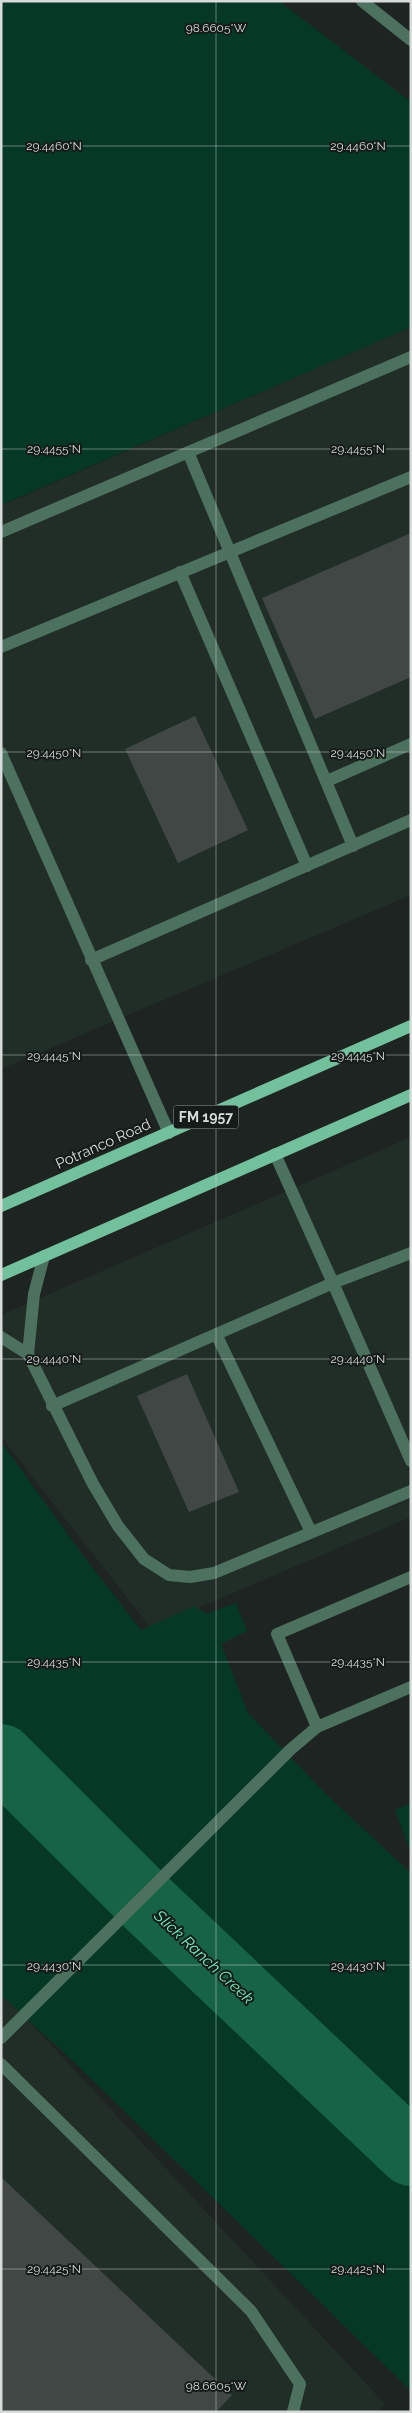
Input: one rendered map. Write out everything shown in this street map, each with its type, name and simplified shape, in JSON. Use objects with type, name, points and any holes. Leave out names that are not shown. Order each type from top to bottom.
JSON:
[{"type":"main road","name":"Potranco Road","points":[[1,1206],[411,1026]]},
{"type":"main road","points":[[1,1275],[411,1095]]},
{"type":"street","points":[[362,1],[411,40]]},
{"type":"street","points":[[1,532],[411,357]]},
{"type":"street","points":[[188,452],[353,846]]},
{"type":"street","points":[[1,647],[411,477]]},
{"type":"street","points":[[180,572],[307,866]]},
{"type":"street","points":[[327,781],[411,744]]},
{"type":"street","points":[[1,753],[169,1133]]},
{"type":"street","points":[[91,960],[411,820]]},
{"type":"street","points":[[275,1154],[411,1461]]},
{"type":"street","points":[[52,1406],[333,1284],[411,1253]]},
{"type":"street","points":[[44,1256],[34,1294],[28,1354],[52,1406],[93,1484],[118,1526],[144,1560],[168,1575],[190,1577],[214,1573],[411,1491]]},
{"type":"street","points":[[216,1334],[311,1532]]},
{"type":"street","points":[[1,1337],[28,1354]]},
{"type":"street","points":[[317,1728],[277,1634],[411,1577]]},
{"type":"street","points":[[1,2038],[26,2016],[290,1750],[317,1728],[411,1687]]},
{"type":"street","points":[[1,2064],[251,2311],[300,2384],[293,2412]]},
{"type":"shaded area","points":[[411,327],[411,895],[1,1069],[1,506]]},
{"type":"shaded area","points":[[411,1137],[411,1517],[151,1628],[1,1437],[1,1315]]},
{"type":"shaded area","points":[[1,1991],[385,2404],[377,2412],[1,2412]]},
{"type":"green space","points":[[1,1],[279,1],[411,102],[411,327],[1,505]]},
{"type":"green space","points":[[1,1442],[85,1558],[141,1630],[195,1606],[206,1614],[236,1603],[247,1631],[221,1644],[248,1713],[328,1796],[411,1873],[411,2391],[76,2064],[1,1995]]},
{"type":"green space","points":[[411,1803],[411,1853],[395,1810]]},
{"type":"building","points":[[411,533],[411,677],[315,719],[262,598]]},
{"type":"building","points":[[195,716],[248,830],[178,863],[125,749]]},
{"type":"building","points":[[187,1374],[239,1492],[189,1512],[137,1396]]},
{"type":"building","points":[[1,2177],[232,2395],[216,2412],[1,2412]]},
{"type":"waterway","name":"Slick Ranch Creek","points":[[1,1757],[147,1903],[411,2153]]}]
